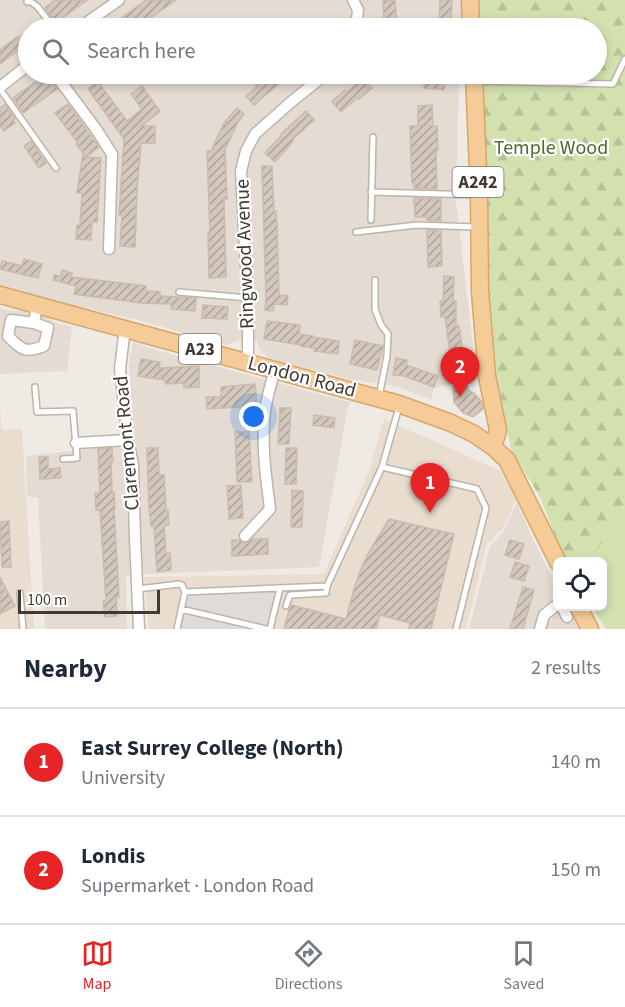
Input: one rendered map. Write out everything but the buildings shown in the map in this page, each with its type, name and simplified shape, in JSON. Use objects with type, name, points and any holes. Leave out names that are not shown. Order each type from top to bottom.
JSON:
[{"type":"main road","points":[[470,0],[471,18]]},
{"type":"main road","name":"A242","points":[[474,84],[480,291],[487,376],[498,430],[493,447]]},
{"type":"main road","name":"London Road","points":[[0,295],[399,404],[474,434],[493,447]]},
{"type":"main road","name":"A23","points":[[493,447],[507,460],[556,557]]},
{"type":"main road","points":[[570,611],[590,629]]},
{"type":"street","points":[[93,18],[118,0]]},
{"type":"street","points":[[353,0],[358,10],[357,18]]},
{"type":"street","points":[[0,88],[18,73]]},
{"type":"street","points":[[62,84],[112,154],[109,249]]},
{"type":"street","name":"Ringwood Avenue","points":[[248,362],[248,298],[241,171],[246,151],[255,134],[314,84]]},
{"type":"street","points":[[34,323],[37,305]]},
{"type":"street","name":"Claremont Road","points":[[125,328],[120,369],[133,465],[139,629]]},
{"type":"street","points":[[245,536],[270,509],[263,436],[265,410],[275,370]]},
{"type":"street","points":[[76,443],[128,440]]},
{"type":"street","points":[[540,629],[544,615],[553,603]]},
{"type":"lane","points":[[27,2],[35,4],[46,18]]},
{"type":"lane","points":[[607,84],[613,84],[625,59]]},
{"type":"lane","points":[[0,88],[56,168]]},
{"type":"lane","points":[[371,220],[373,137]]},
{"type":"lane","points":[[371,192],[479,195]]},
{"type":"lane","points":[[356,232],[417,225],[479,227]]},
{"type":"lane","points":[[375,280],[375,309],[381,325],[388,334],[387,356],[378,399]]},
{"type":"lane","points":[[179,292],[248,298]]},
{"type":"lane","points":[[35,387],[37,412],[73,411],[77,458],[63,459]]},
{"type":"lane","points":[[286,606],[290,595],[326,593],[327,586],[382,467],[399,404]]},
{"type":"lane","points":[[382,467],[477,489],[482,498],[486,508],[456,629]]},
{"type":"lane","points":[[137,589],[182,585],[185,592],[177,629]]},
{"type":"lane","points":[[185,592],[327,586]]},
{"type":"lane","points":[[181,609],[268,629],[280,588]]},
{"type":"lane","points":[[20,593],[23,629]]},
{"type":"shaded area","points":[[0,0],[463,0],[462,18],[18,18],[18,84],[459,84],[456,201],[477,379],[434,388],[431,400],[397,386],[352,380],[270,359],[261,352],[257,342],[240,339],[227,345],[138,320],[0,287]]},
{"type":"shaded area","points":[[0,308],[11,311],[34,311],[56,323],[72,327],[67,371],[0,374]]},
{"type":"shaded area","points":[[133,342],[349,402],[319,567],[126,575],[127,629],[45,629],[38,498],[27,496],[26,456],[134,444],[129,365]]},
{"type":"shaded area","points":[[0,411],[2,430],[22,429],[34,629],[0,629]]},
{"type":"shaded area","points":[[384,419],[501,471],[516,499],[504,528],[490,542],[487,542],[466,629],[149,629],[144,577],[324,574],[370,469]]},
{"type":"shaded area","points":[[517,502],[553,580],[553,611],[569,611],[579,629],[469,629],[490,546],[504,531]]},
{"type":"shaded area","points":[[278,589],[268,629],[179,629],[186,593]]},
{"type":"green space","name":"Temple Wood","points":[[470,0],[625,0],[625,506],[595,554],[588,557],[564,557],[539,495],[511,450],[480,291],[474,84],[607,84],[607,18],[471,18]]},
{"type":"green space","points":[[625,506],[625,629],[606,629],[595,611],[607,611],[607,557],[589,557],[595,554]]},
{"type":"place","name":"Londis","points":[[460,397]]},
{"type":"place","name":"East Surrey College (North)","points":[[430,513]]}]
